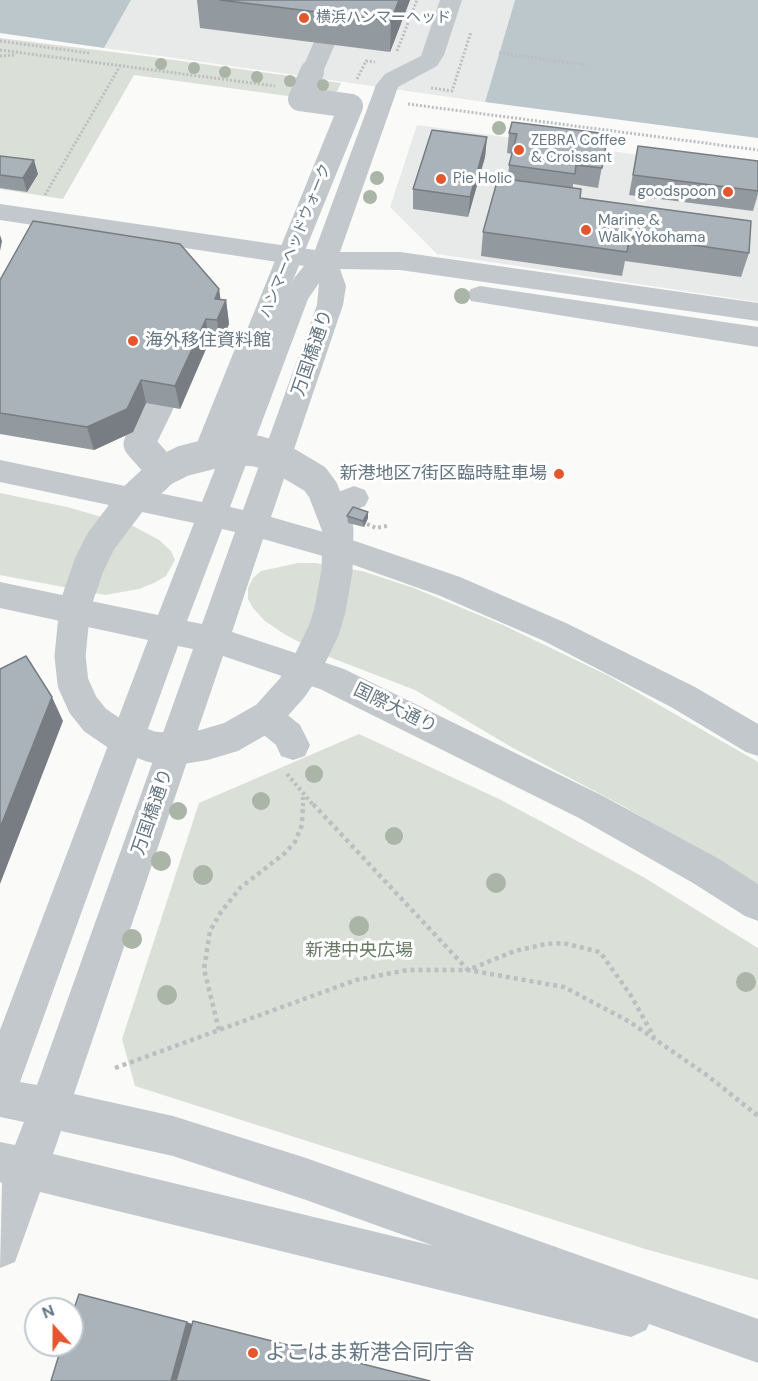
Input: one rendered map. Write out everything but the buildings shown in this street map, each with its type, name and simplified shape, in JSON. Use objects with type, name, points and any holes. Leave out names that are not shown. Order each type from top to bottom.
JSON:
[{"type":"street","points":[[324,260],[387,85],[393,79],[429,61],[451,0]]},
{"type":"street","name":"ハンマーヘッドウォーク","points":[[210,452],[351,106],[300,99],[324,44]]},
{"type":"street","points":[[0,212],[324,260],[400,261],[758,312]]},
{"type":"street","points":[[324,260],[390,282],[758,337]]},
{"type":"street","name":"万国橋通り","points":[[0,1082],[168,630],[295,299],[304,283],[324,260],[333,286],[330,305],[49,1108],[14,1166],[0,1246]]},
{"type":"street","points":[[158,405],[139,444],[163,471]]},
{"type":"street","points":[[230,449],[256,451],[278,457],[315,480],[353,514],[338,529],[337,571],[324,630],[305,669],[292,688],[266,717],[231,737],[204,745],[179,748],[152,747],[114,733],[95,720],[83,705],[60,689],[70,656],[75,606],[89,565],[101,541],[132,500],[163,471],[210,452],[230,449]]},
{"type":"street","points":[[0,471],[253,524],[355,553],[449,586],[555,632],[683,697],[758,741]]},
{"type":"street","name":"国際大通り","points":[[0,595],[213,640],[262,654],[332,680],[465,743],[591,807],[706,871],[758,904]]},
{"type":"street","points":[[266,717],[288,735],[287,755]]},
{"type":"street","points":[[0,1097],[173,1136],[306,1179],[758,1341]]},
{"type":"street","points":[[14,1166],[758,1346]]},
{"type":"path","points":[[396,54],[417,0]]},
{"type":"path","points":[[0,41],[89,53]]},
{"type":"path","points":[[499,53],[587,65]]},
{"type":"path","points":[[0,56],[22,54]]},
{"type":"path","points":[[354,87],[366,62],[383,63]]},
{"type":"path","points":[[43,198],[120,66]]},
{"type":"path","points":[[287,755],[303,794],[468,970]]},
{"type":"path","points":[[219,1030],[204,969],[210,931],[221,912],[240,888],[285,853],[295,842],[302,825],[303,794]]},
{"type":"path","points":[[468,970],[515,951],[546,944],[563,943],[600,952],[630,994],[656,1040]]},
{"type":"path","points":[[115,1068],[356,980],[408,970],[468,970],[564,987],[630,1022],[708,1076],[758,1116]]},
{"type":"shaded area","points":[[0,0],[131,0],[104,48],[0,33]]},
{"type":"shaded area","name":"横浜ハンマーヘッド","points":[[131,0],[515,0],[485,102],[104,48]]},
{"type":"shaded area","points":[[515,0],[758,0],[758,138],[485,102]]},
{"type":"shaded area","name":"Marine & Walk Yokohama","points":[[417,125],[758,171],[758,302],[437,254],[390,207]]},
{"type":"green space","points":[[0,38],[341,83],[332,102],[134,75],[63,199],[0,189]]},
{"type":"green space","points":[[0,493],[67,507],[133,526],[159,540],[171,551],[175,560],[166,576],[154,583],[139,589],[105,595],[0,575]]},
{"type":"green space","points":[[298,563],[315,563],[362,571],[414,588],[503,625],[609,676],[758,762],[758,884],[623,806],[513,748],[415,690],[324,655],[265,621],[248,599],[248,588],[253,578],[261,571]]},
{"type":"green space","name":"新港中央広場","points":[[359,734],[499,799],[546,824],[645,878],[758,948],[758,1280],[645,1249],[135,1086],[122,1039],[199,803]]},
{"type":"place","name":"横浜ハンマーヘッド","points":[[304,18]]},
{"type":"place","name":"ZEBRA Coffee & Croissant","points":[[519,150]]},
{"type":"place","name":"Pie Holic","points":[[441,179]]},
{"type":"place","name":"goodspoon","points":[[728,192]]},
{"type":"place","name":"Marine & Walk Yokohama","points":[[586,230]]},
{"type":"place","name":"海外移住資料館","points":[[133,341]]},
{"type":"place","name":"新港地区7街区臨時駐車場","points":[[559,474]]},
{"type":"place","name":"よこはま新港合同庁舎","points":[[253,1353]]}]
